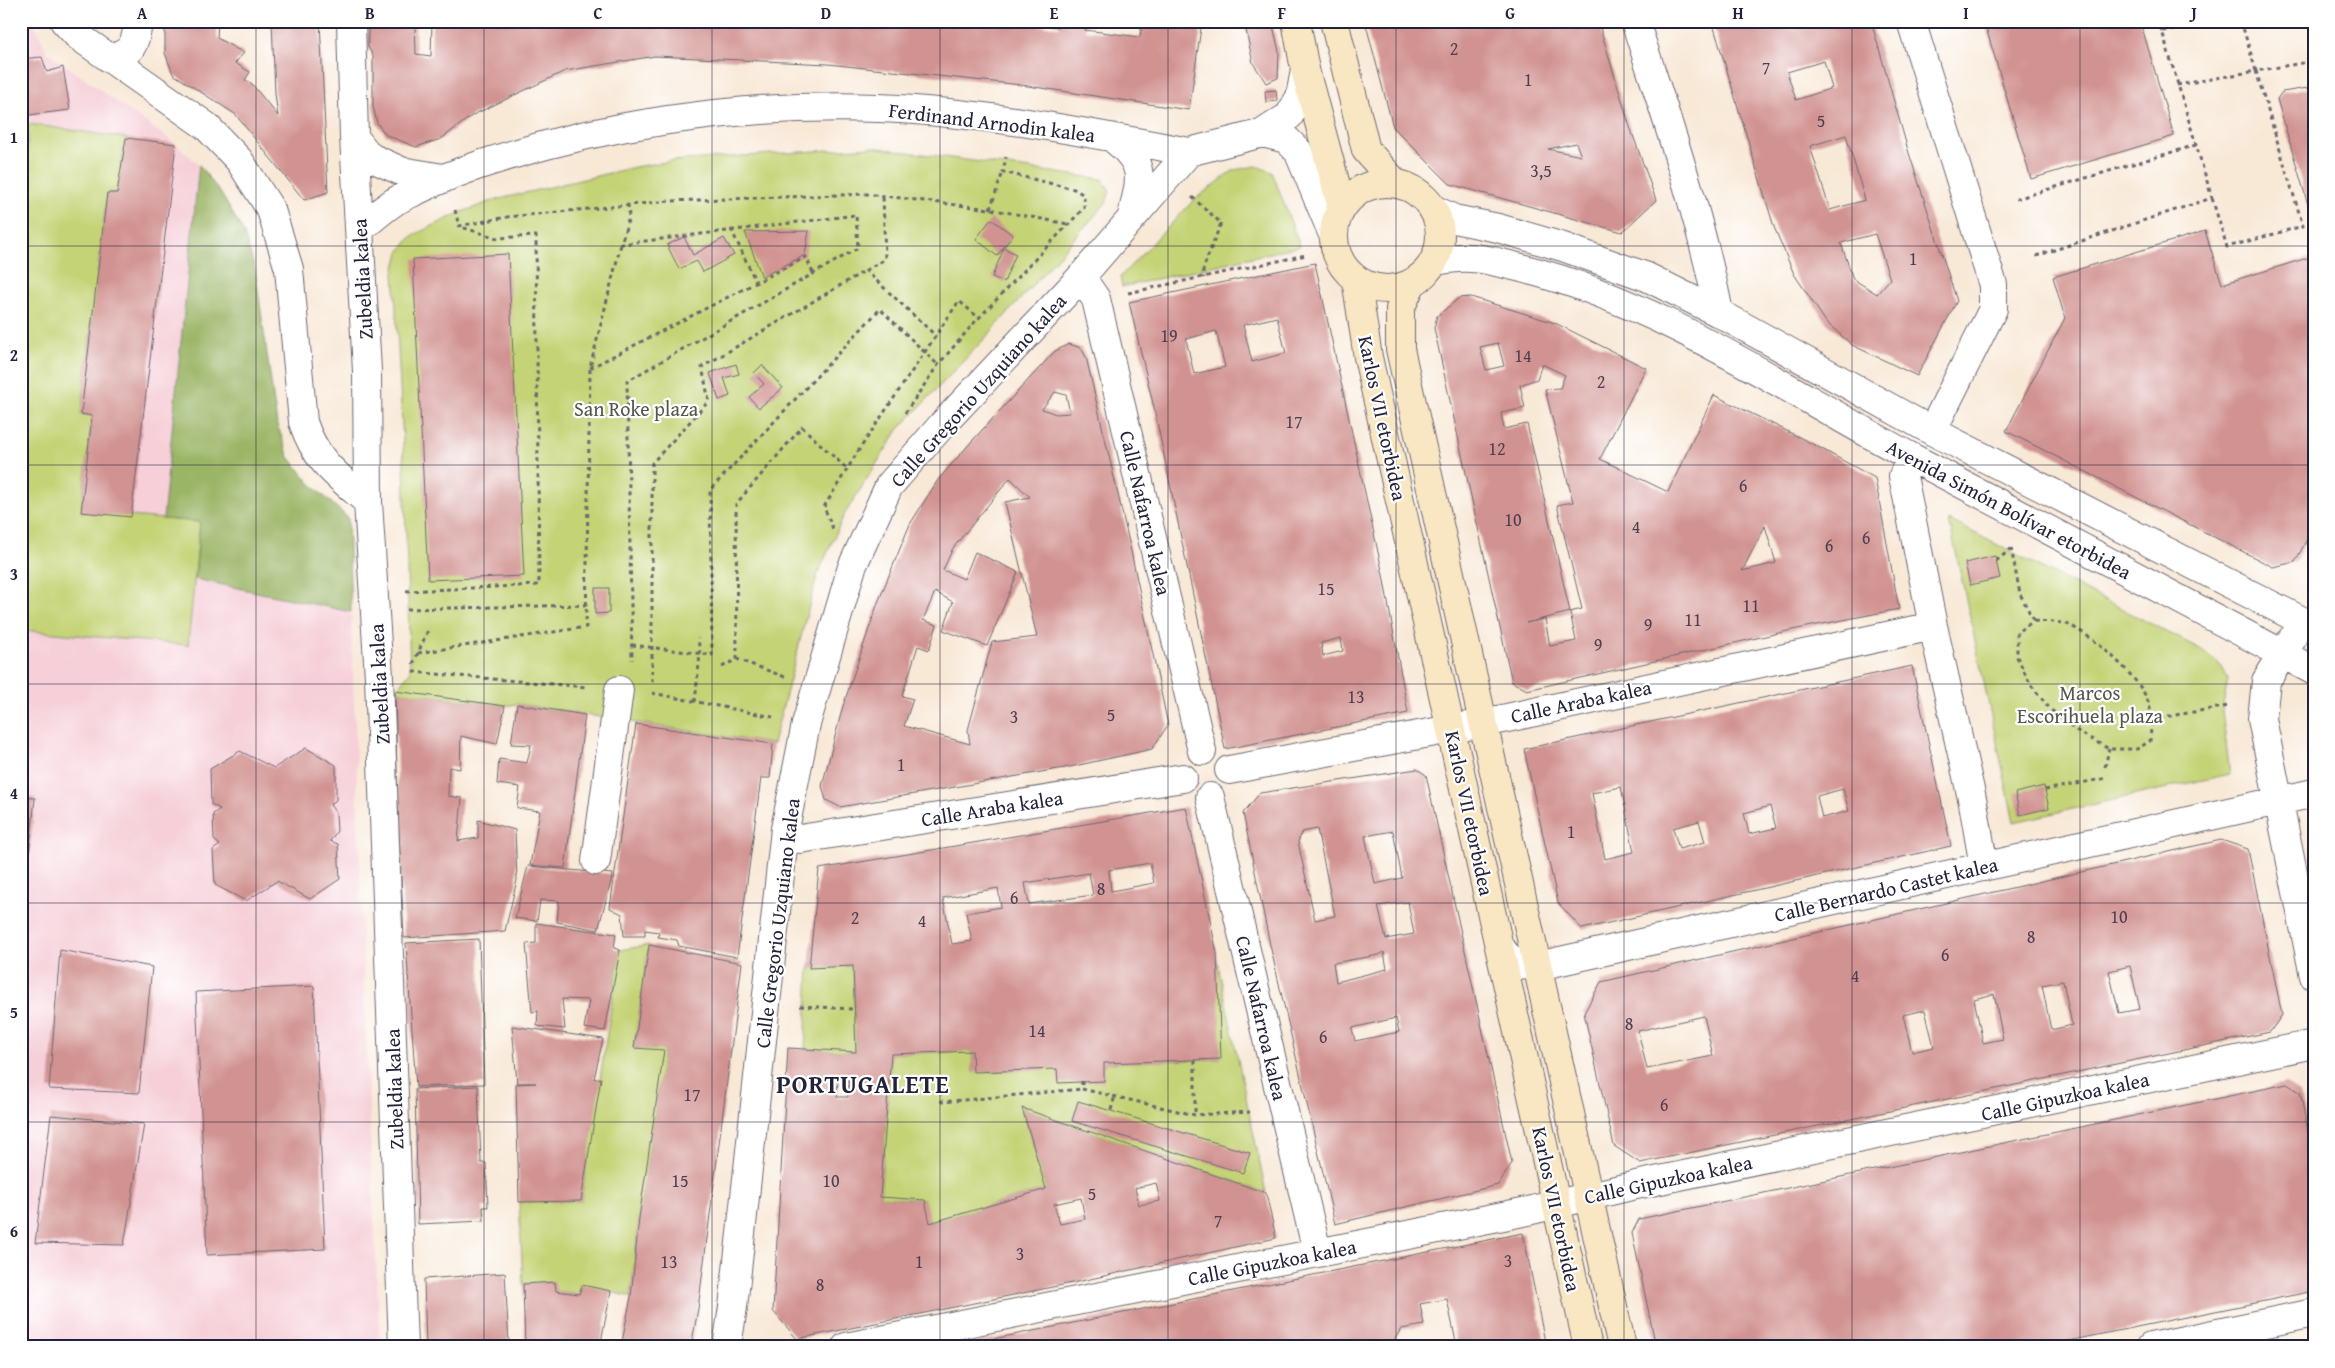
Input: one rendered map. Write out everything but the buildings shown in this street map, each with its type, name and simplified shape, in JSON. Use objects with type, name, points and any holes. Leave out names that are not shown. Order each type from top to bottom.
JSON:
[{"type":"street","points":[[64,21],[78,36],[206,126],[239,160],[271,210],[289,269],[303,422],[310,442],[326,466],[368,502]]},
{"type":"street","points":[[109,58],[122,56],[130,48],[136,38],[138,21]]},
{"type":"street","name":"Zubeldia kalea","points":[[351,21],[354,137],[367,371],[368,502],[379,678],[403,1347]]},
{"type":"street","points":[[1296,21],[1305,70],[1342,208]]},
{"type":"street","points":[[1334,21],[1366,150],[1396,184]]},
{"type":"street","points":[[1635,21],[1706,249],[1719,313],[1706,342]]},
{"type":"street","points":[[1911,21],[1994,285],[1993,309],[1932,431]]},
{"type":"street","points":[[1189,152],[1263,133],[1289,116],[1300,97],[1305,70]]},
{"type":"street","name":"Ferdinand Arnodin kalea","points":[[360,229],[395,201],[443,178],[490,160],[572,138],[656,122],[765,110],[878,108],[970,116],[1111,137],[1189,152]]},
{"type":"street","points":[[1263,133],[1286,139],[1298,151],[1334,237],[1340,260],[1356,279],[1369,286],[1383,289],[1398,288],[1412,283],[1424,274],[1433,262],[1439,245],[1439,226],[1433,209],[1423,197],[1411,189],[1396,184],[1380,183],[1365,188],[1352,196],[1342,208],[1336,222],[1334,237]]},
{"type":"street","points":[[354,137],[370,157],[401,171],[443,178]]},
{"type":"street","name":"Calle Gregorio Uzquiano kalea","points":[[1111,137],[1126,148],[1139,166],[1140,182],[1132,218]]},
{"type":"street","name":"Calle Gregorio Uzquiano kalea","points":[[727,1347],[734,1307],[782,842],[806,724],[852,567],[889,486],[942,425],[1081,277],[1189,152]]},
{"type":"street","name":"Avenida Simón Bolívar etorbidea","points":[[1433,209],[1454,219],[1498,228],[1563,247],[1646,277],[1719,313],[1932,431],[2310,619]]},
{"type":"street","name":"Avenida Simón Bolívar etorbidea","points":[[1433,262],[1456,256],[1482,259],[1555,277],[1612,297],[1706,342],[1911,457],[2314,671]]},
{"type":"street","name":"Calle Nafarroa kalea","points":[[1081,277],[1096,299],[1202,751]]},
{"type":"street","name":"Karlos VII etorbidea","points":[[1356,279],[1368,356],[1588,1347]]},
{"type":"street","name":"Karlos VII etorbidea","points":[[1412,283],[1400,309],[1400,349],[1622,1347]]},
{"type":"street","points":[[1911,457],[1903,476],[1932,626],[1973,803],[1984,867]]},
{"type":"street","points":[[2310,619],[2282,654],[2266,681],[2262,718],[2314,976]]},
{"type":"street","name":"Calle Araba kalea","points":[[1229,770],[1484,723],[1932,626]]},
{"type":"street","points":[[596,862],[619,690]]},
{"type":"street","points":[[1202,751],[1214,752],[1221,756],[1229,770],[1228,784],[1224,790],[1210,797],[1195,795],[1184,778],[1186,762],[1192,756],[1202,751]]},
{"type":"street","name":"Calle Araba kalea","points":[[800,839],[1184,778]]},
{"type":"street","name":"Calle Bernardo Castet kalea","points":[[1500,948],[1516,965],[1538,966],[2314,793]]},
{"type":"street","name":"Calle Nafarroa kalea","points":[[1210,797],[1314,1239]]},
{"type":"street","name":"Calle Gipuzkoa kalea","points":[[846,1347],[1556,1203],[2314,1044]]},
{"type":"street","points":[[2151,1347],[2314,1313]]},
{"type":"path","points":[[2158,21],[2226,247],[2303,226],[2241,21]]},
{"type":"path","points":[[2162,31],[2214,21]]},
{"type":"path","points":[[2177,85],[2314,61]]},
{"type":"path","points":[[2016,199],[2196,145]]},
{"type":"path","points":[[990,209],[1003,172],[1006,157]]},
{"type":"path","points":[[974,323],[1084,208],[1084,196],[1074,189],[1003,172]]},
{"type":"path","points":[[459,226],[507,217],[670,200],[882,195],[990,209],[1068,224]]},
{"type":"path","points":[[652,693],[652,463],[709,401],[702,366],[885,259],[882,195]]},
{"type":"path","points":[[2036,256],[2212,198]]},
{"type":"path","points":[[1195,200],[1220,223],[1202,269],[1204,278]]},
{"type":"path","points":[[418,653],[586,626],[590,368],[629,216],[628,204]]},
{"type":"path","points":[[454,209],[459,226]]},
{"type":"path","points":[[621,244],[856,215],[858,248],[627,381],[633,633]]},
{"type":"path","points":[[398,591],[539,585],[536,236],[496,238],[459,226]]},
{"type":"path","points":[[732,229],[756,282]]},
{"type":"path","points":[[1134,292],[1309,254]]},
{"type":"path","points":[[590,368],[806,257],[813,273]]},
{"type":"path","points":[[865,270],[936,336]]},
{"type":"path","points":[[832,528],[824,507],[847,469],[959,301],[979,318]]},
{"type":"path","points":[[632,645],[712,655],[710,490],[880,309],[938,365]]},
{"type":"path","points":[[737,659],[736,504],[802,427],[847,469]]},
{"type":"path","points":[[1996,561],[2011,549],[2020,594],[2034,621]]},
{"type":"path","points":[[399,609],[586,605]]},
{"type":"path","points":[[2034,621],[2068,624],[2102,647],[2129,672],[2147,698],[2152,719],[2150,741],[2137,749],[2109,749],[2077,731],[2050,709],[2031,684],[2017,657],[2017,632],[2034,621]]},
{"type":"path","points":[[429,628],[410,672],[590,687]]},
{"type":"path","points":[[698,638],[700,654],[695,702],[778,718]]},
{"type":"path","points":[[722,667],[737,659],[780,676]]},
{"type":"path","points":[[2152,719],[2229,706]]},
{"type":"path","points":[[2104,767],[2109,749]]},
{"type":"path","points":[[2045,790],[2107,778]]},
{"type":"path","points":[[799,1006],[854,1009]]},
{"type":"path","points":[[1195,1060],[1195,1115]]},
{"type":"path","points":[[1082,1081],[1082,1089]]},
{"type":"path","points":[[939,1084],[942,1102],[1082,1089],[1195,1115],[1249,1112]]},
{"type":"path","points":[[1111,1110],[1115,1096]]},
{"type":"shaded area","points":[[21,21],[33,21],[47,52],[176,144],[199,165],[163,519],[200,522],[196,579],[351,612],[365,1022],[380,1347],[21,1347],[21,929],[35,799],[21,797],[21,246],[29,124],[21,93]]},
{"type":"green space","points":[[29,124],[126,138],[117,193],[107,193],[81,414],[92,416],[81,512],[200,522],[188,645],[21,630],[21,246]]},
{"type":"green space","name":"San Roke plaza","points":[[872,147],[1102,179],[1110,191],[1106,203],[988,335],[898,430],[844,515],[817,576],[773,744],[517,704],[505,706],[395,691],[410,672],[404,463],[394,272],[399,252],[412,236],[459,213],[495,200],[635,167],[672,161]]},
{"type":"green space","points":[[199,165],[220,192],[243,231],[255,269],[277,424],[289,457],[310,483],[348,518],[351,612],[195,579],[200,522],[163,519]]},
{"type":"green space","points":[[1256,166],[1272,172],[1300,246],[1122,287],[1120,277],[1195,199],[1234,170]]},
{"type":"green space","name":"Marcos Escorihuela plaza","points":[[1949,520],[2202,650],[2222,667],[2228,679],[2222,711],[2230,774],[2014,822]]},
{"type":"green space","points":[[649,945],[634,1048],[664,1050],[639,1218],[631,1297],[582,1285],[579,1294],[556,1291],[554,1282],[523,1284],[519,1202],[581,1201],[620,950]]},
{"type":"green space","points":[[1216,955],[1266,1193],[1022,1108],[1046,1189],[930,1223],[924,1200],[880,1197],[891,1054],[972,1051],[973,1072],[1104,1066],[1104,1063],[1220,1059]]},
{"type":"green space","points":[[853,966],[856,1052],[805,1049],[809,968]]},
{"type":"district","name":"PORTUGALETE","points":[[863,1084]]}]
